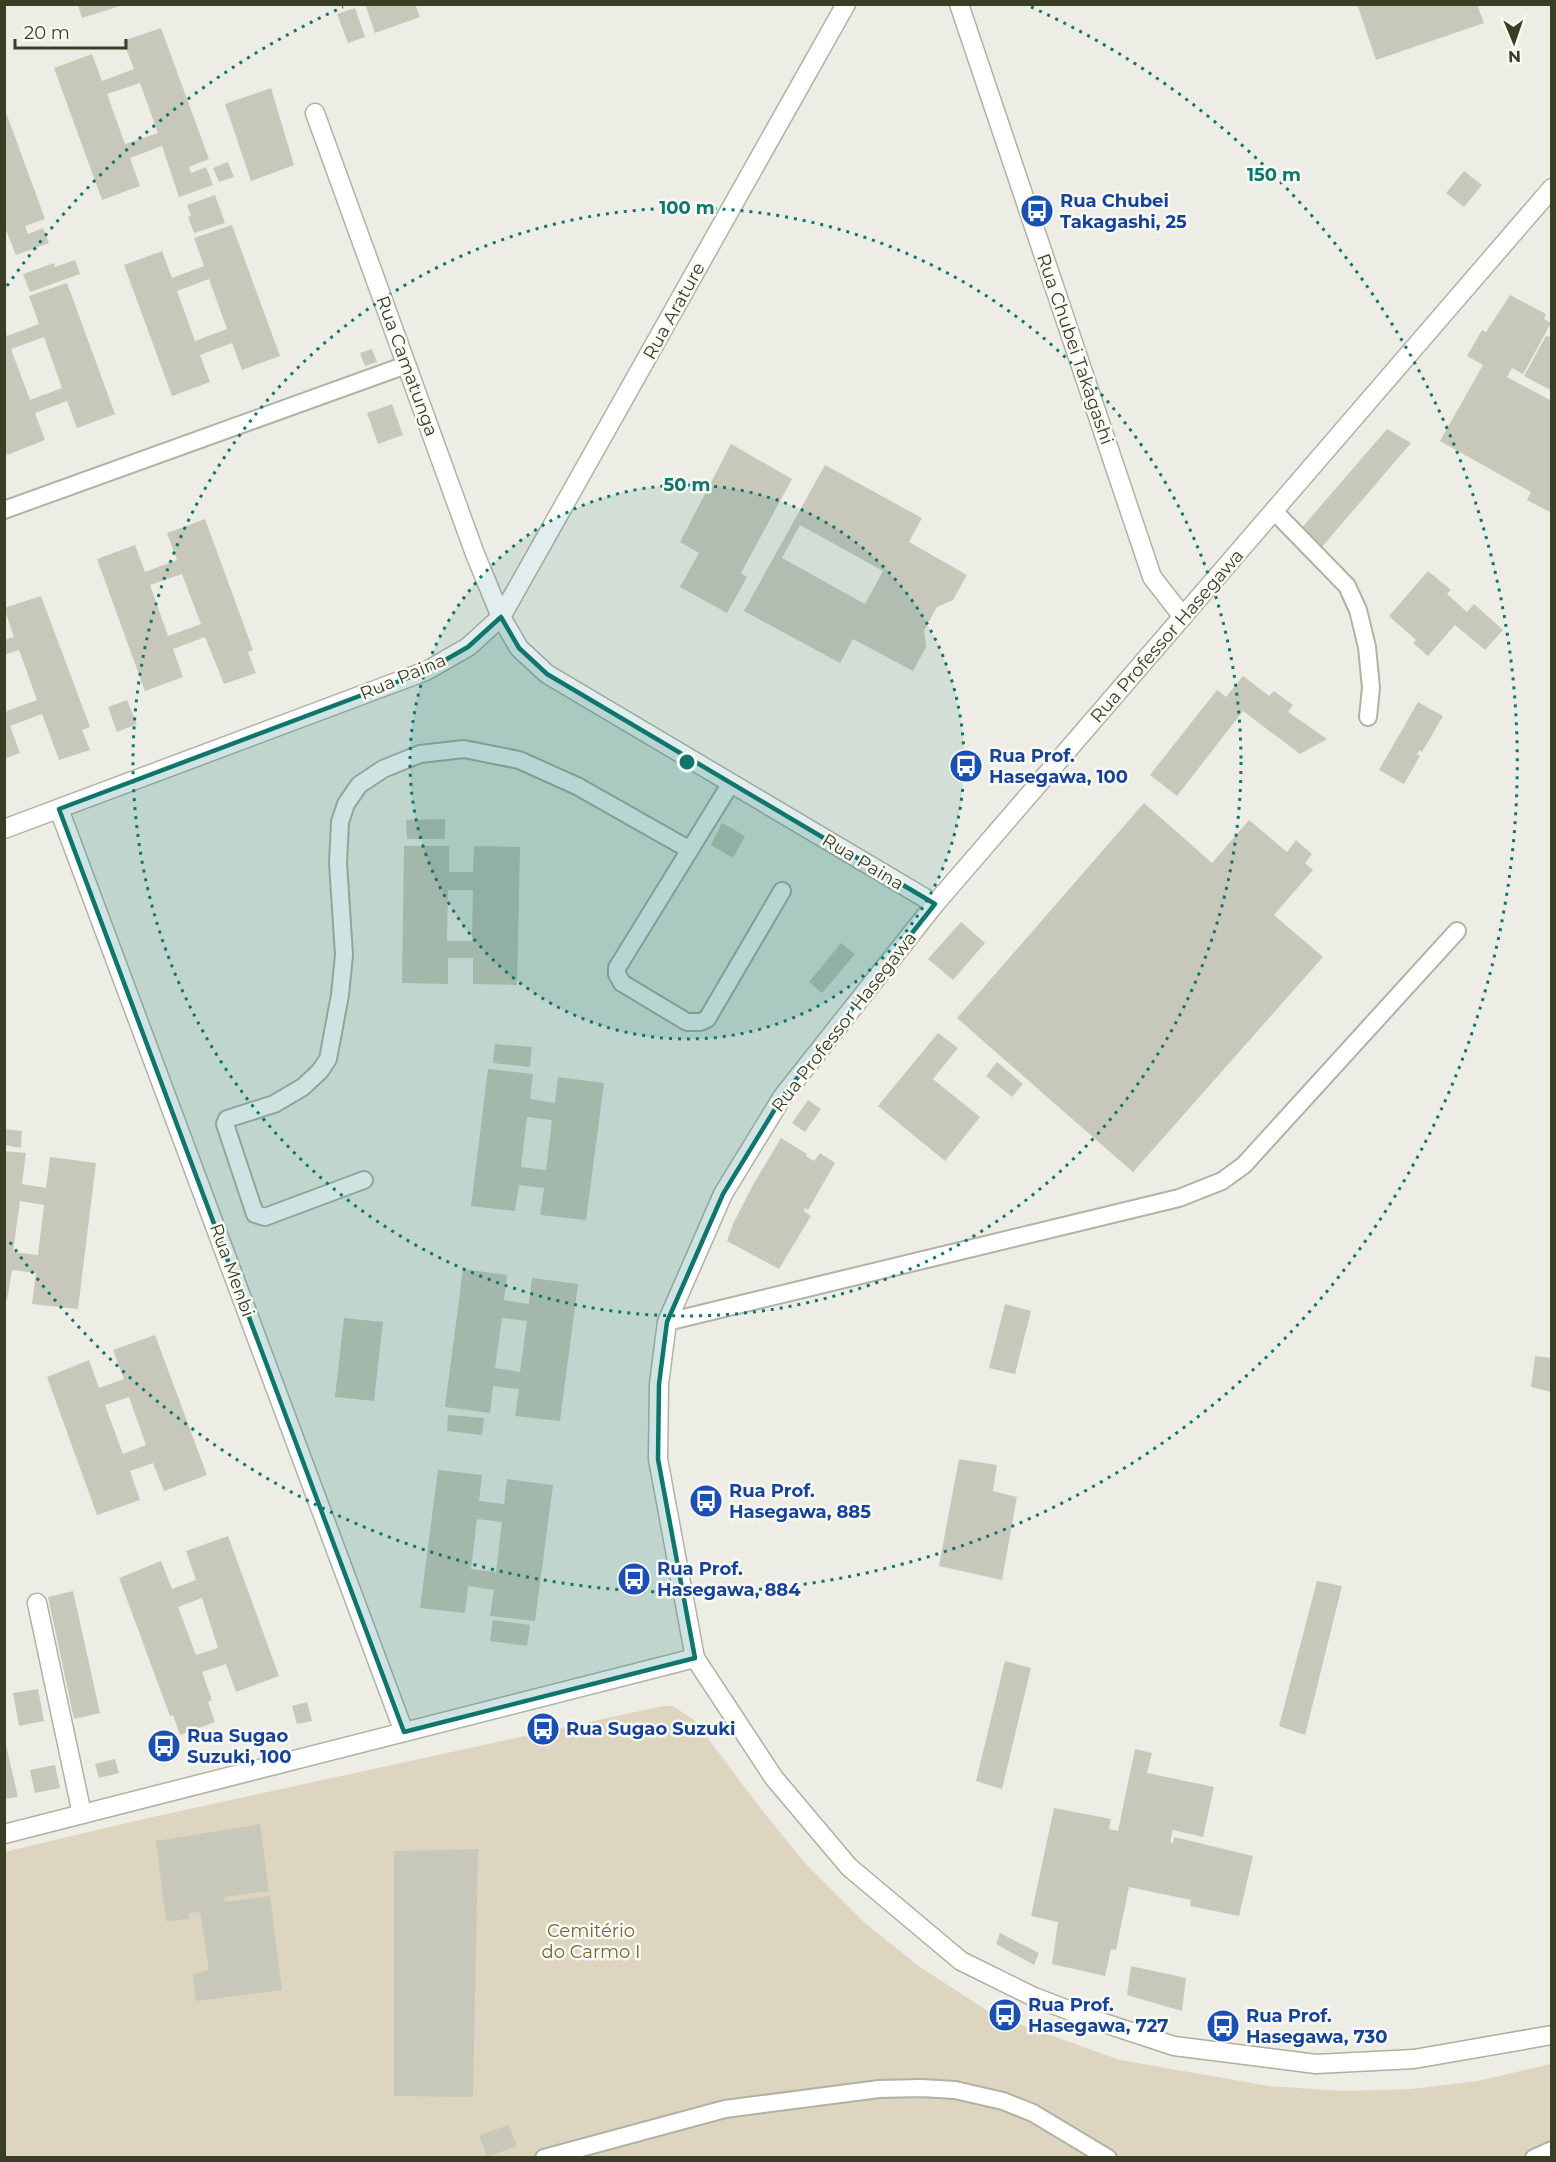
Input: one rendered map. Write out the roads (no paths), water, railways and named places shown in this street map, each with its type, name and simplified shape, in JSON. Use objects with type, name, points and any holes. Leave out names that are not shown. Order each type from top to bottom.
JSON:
[{"type":"street","name":"Rua Arature","points":[[501,617],[846,4]]},
{"type":"street","name":"Rua Chubei Takagashi","points":[[959,4],[1152,577],[1183,617]]},
{"type":"street","name":"Rua Camatunga","points":[[315,113],[471,543],[501,617]]},
{"type":"street","name":"Rua Professor Hasegawa","points":[[1551,188],[935,904],[783,1096],[723,1194],[667,1322],[659,1384],[658,1460],[695,1658],[774,1778],[849,1867],[961,1961],[1034,1997],[1174,2046],[1316,2064],[1414,2059],[1551,2035]]},
{"type":"street","name":"Rua Paina","points":[[4,829],[426,671],[468,646],[501,617],[519,648],[547,674],[935,904]]},
{"type":"street","name":"Rua Menbi","points":[[59,809],[404,1732]]},
{"type":"street","points":[[37,1603],[82,1814]]},
{"type":"street","points":[[4,1834],[695,1658]]},
{"type":"lane","points":[[4,510],[406,365]]},
{"type":"lane","points":[[1274,511],[1347,586],[1358,610],[1367,647],[1371,688],[1368,717]]},
{"type":"lane","points":[[364,1180],[265,1217],[259,1216],[255,1214],[225,1124],[227,1119],[274,1104],[303,1087],[320,1071],[328,1059],[340,994],[344,955],[338,863],[340,822],[346,804],[359,785],[383,769],[420,754],[464,749],[519,760],[567,781],[690,850]]},
{"type":"lane","points":[[731,783],[617,968],[617,974],[622,983],[687,1022],[700,1022],[707,1018],[782,891]]},
{"type":"lane","points":[[667,1322],[1179,1198],[1222,1181],[1244,1165],[1457,931]]},
{"type":"lane","points":[[544,2157],[725,2109],[879,2089],[921,2088],[956,2090],[1003,2101],[1033,2113],[1108,2157]]},
{"type":"lane","points":[[1534,2157],[1551,2150]]},
{"type":"place","name":"Rua Chubei Takagashi, 25","points":[[1037,211]]},
{"type":"place","name":"Rua Prof. Hasegawa, 100","points":[[966,766]]},
{"type":"place","name":"Rua Prof. Hasegawa, 885","points":[[706,1501]]},
{"type":"place","name":"Rua Prof. Hasegawa, 884","points":[[634,1579]]},
{"type":"place","name":"Rua Sugao Suzuki","points":[[543,1729]]},
{"type":"place","name":"Rua Sugao Suzuki, 100","points":[[164,1746]]},
{"type":"place","name":"Rua Prof. Hasegawa, 727","points":[[1005,2015]]},
{"type":"place","name":"Rua Prof. Hasegawa, 730","points":[[1223,2026]]},
{"type":"park label","name":"Cemitério do Carmo I","points":[[591,1941]]}]
